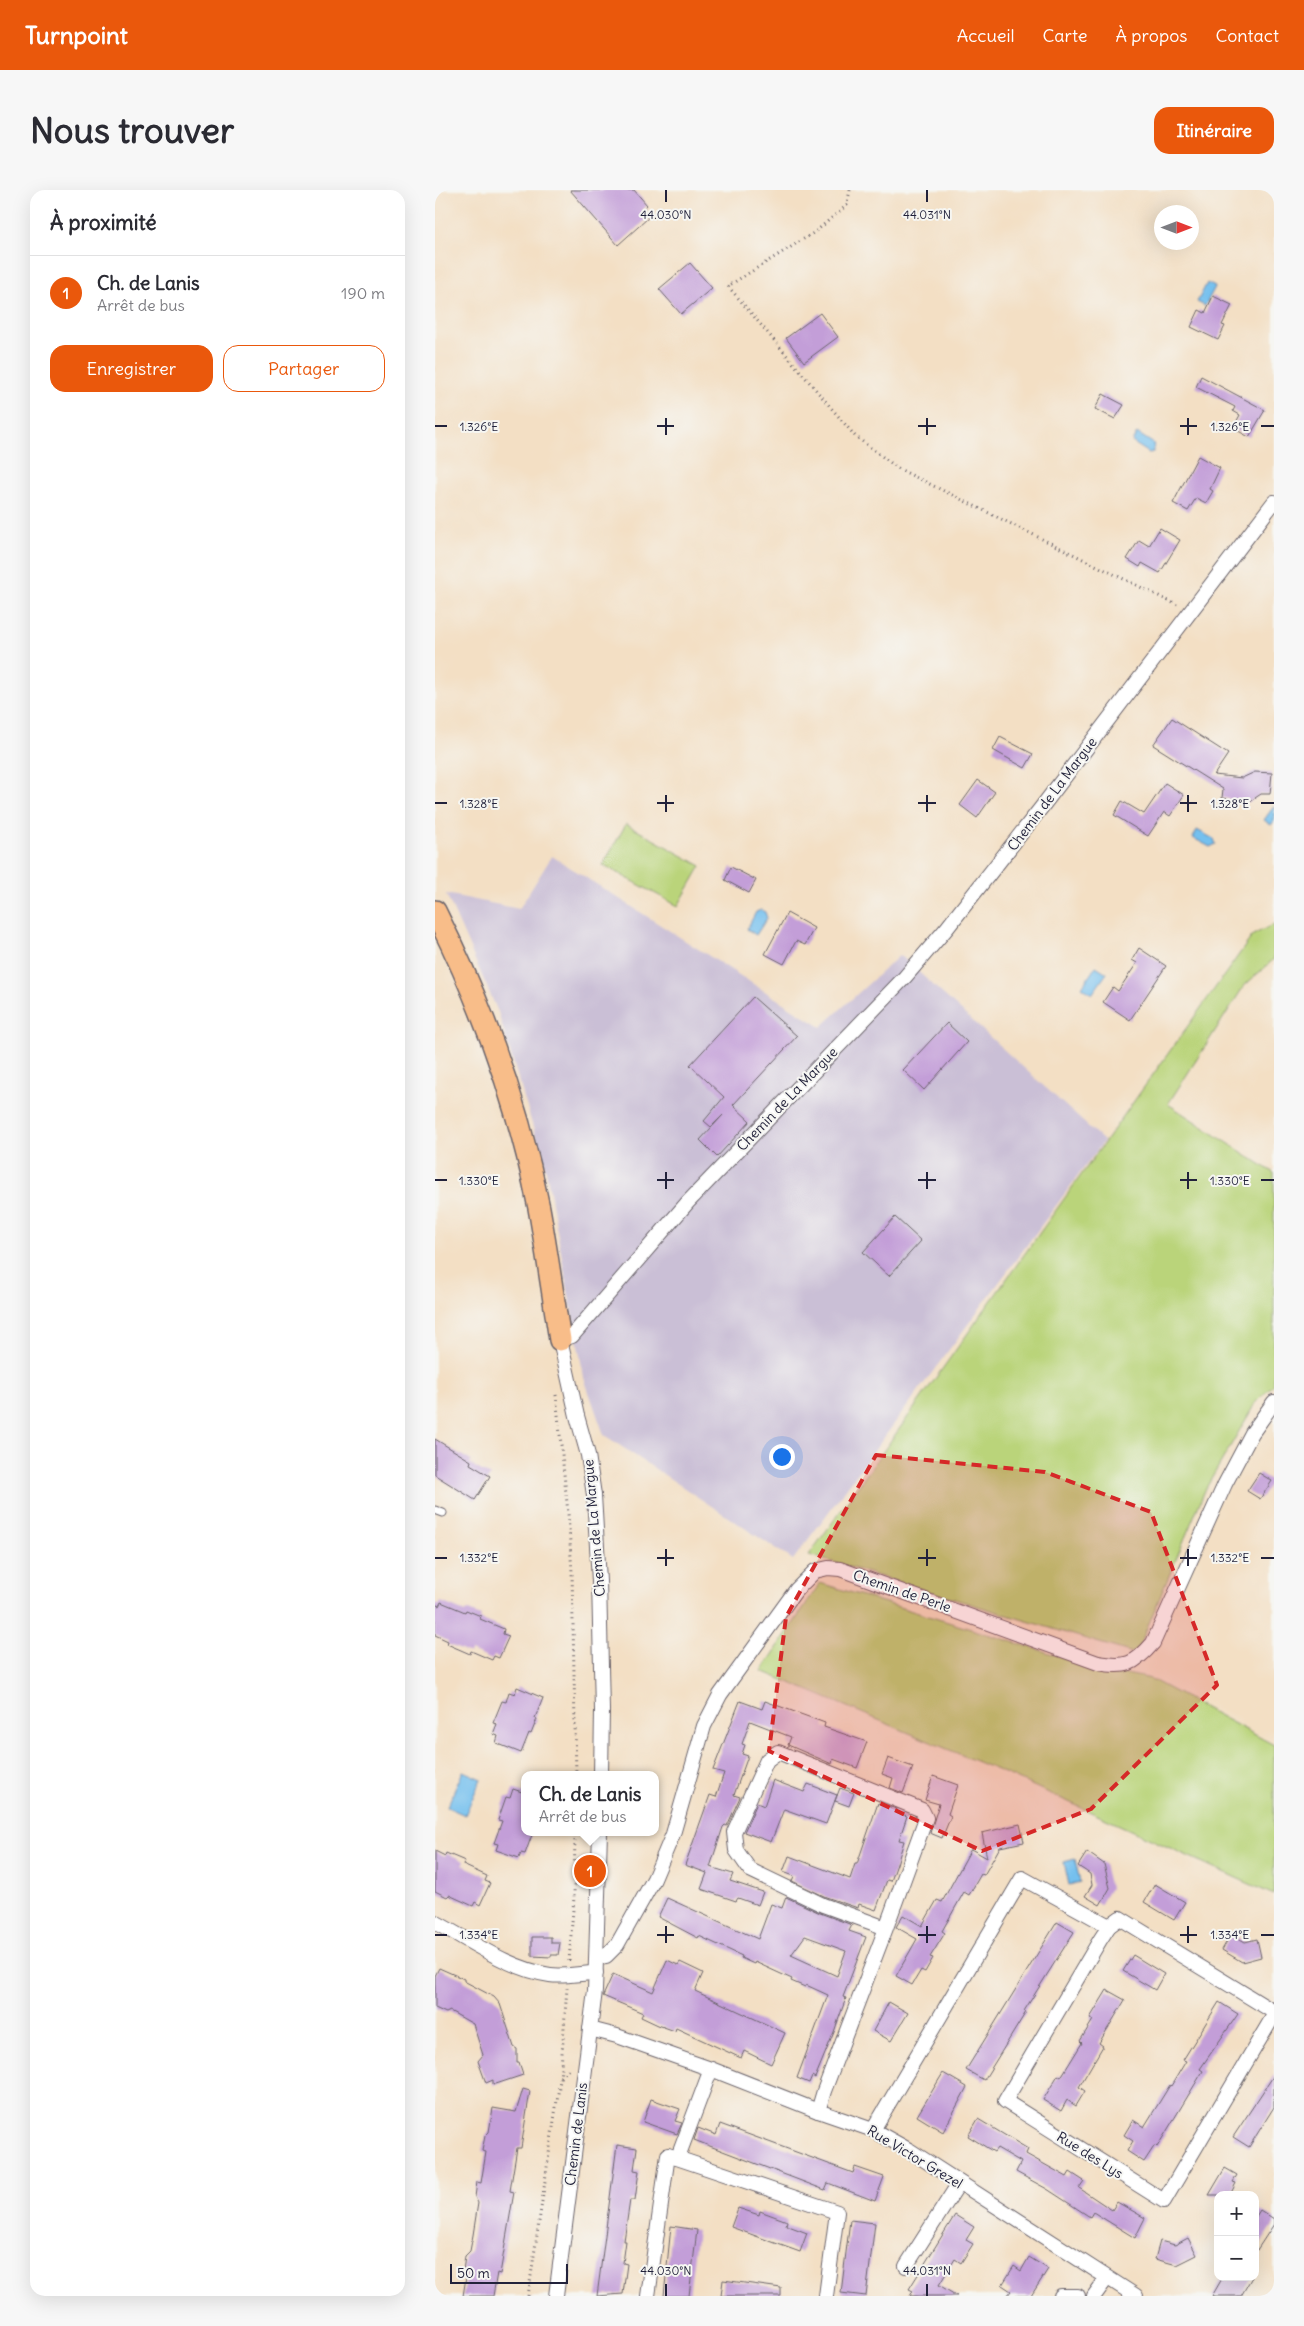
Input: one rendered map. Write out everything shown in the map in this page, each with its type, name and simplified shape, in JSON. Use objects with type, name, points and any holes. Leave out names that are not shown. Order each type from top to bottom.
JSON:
[{"type":"main road","points":[[435,911],[487,1030],[515,1115],[539,1208],[559,1340]]},
{"type":"street","name":"Chemin de La Margue","points":[[601,1771],[602,1710],[599,1581],[594,1495],[588,1455],[559,1340],[571,1336],[688,1202],[905,977],[941,935],[1030,823],[1189,611],[1274,502]]},
{"type":"street","name":"Chemin de Perle","points":[[597,1957],[605,1956],[617,1945],[654,1879],[673,1834],[704,1726],[720,1695],[796,1590],[815,1571],[828,1568],[841,1570],[1098,1663],[1116,1666],[1129,1664],[1140,1658],[1153,1643],[1225,1484],[1252,1433],[1274,1402]]},
{"type":"street","points":[[818,2111],[823,2091],[887,1928],[926,1818],[922,1810],[777,1752],[767,1760],[734,1832],[736,1850],[750,1870],[823,1905],[887,1928]]},
{"type":"street","points":[[435,1922],[514,1965],[539,1973],[567,1975],[596,1973],[600,1836]]},
{"type":"street","points":[[873,2130],[1022,1878],[1109,1926]]},
{"type":"street","name":"Rue des Lys","points":[[1120,1918],[1274,2013],[1163,2201],[1005,2101],[1109,1926],[1120,1918]]},
{"type":"street","name":"Chemin de Lanis","points":[[556,2296],[596,1973]]},
{"type":"street","name":"Rue Victor Grezel","points":[[590,2029],[617,2036],[711,2069],[818,2111],[873,2130],[1136,2296]]},
{"type":"street","points":[[678,2157],[711,2069]]},
{"type":"street","points":[[648,2296],[668,2155],[837,2212],[825,2296]]},
{"type":"street","points":[[906,2266],[959,2183]]},
{"type":"street","points":[[1094,2296],[1107,2278]]},
{"type":"street","points":[[1061,2296],[1078,2296]]},
{"type":"lane","points":[[435,1510],[443,1514]]},
{"type":"path","points":[[850,190],[847,206],[815,232],[728,286],[855,436],[899,468],[1189,611]]},
{"type":"path","points":[[555,1388],[572,1572],[576,1771]]},
{"type":"path","points":[[568,1963],[574,1897],[575,1836]]},
{"type":"path","points":[[528,2296],[559,2080],[567,1990]]},
{"type":"highlighted area","points":[[876,1455],[1045,1472],[1151,1512],[1217,1685],[1091,1809],[982,1851],[769,1751],[786,1617]]},
{"type":"shaded area","points":[[552,856],[821,1027],[900,955],[1104,1141],[793,1560],[604,1435],[584,1378],[546,1170],[498,1012],[446,894],[519,909]]},
{"type":"green space","points":[[626,824],[701,866],[678,906],[603,865]]},
{"type":"green space","points":[[1274,924],[1274,959],[1244,986],[1168,1104],[1274,1173],[1274,1384],[1256,1402],[1206,1488],[1136,1654],[809,1555],[1253,935]]},
{"type":"green space","points":[[820,1583],[1102,1669],[1151,1679],[1274,1745],[1274,1895],[1009,1775],[762,1671]]},
{"type":"water","points":[[1207,283],[1215,287],[1205,306],[1197,302]]},
{"type":"water","points":[[1137,433],[1154,444],[1153,452],[1149,453],[1132,442]]},
{"type":"water","points":[[1274,806],[1274,821],[1271,825],[1264,820]]},
{"type":"water","points":[[1197,830],[1214,839],[1216,844],[1210,847],[1193,838]]},
{"type":"water","points":[[761,910],[765,912],[767,918],[756,935],[747,929],[756,912]]},
{"type":"water","points":[[1096,966],[1107,973],[1092,994],[1082,987]]},
{"type":"water","points":[[463,1771],[481,1779],[465,1815],[447,1807]]},
{"type":"water","points":[[1075,1859],[1080,1882],[1069,1885],[1064,1862]]},
{"type":"building","points":[[570,190],[634,190],[647,205],[642,211],[648,218],[618,245]]},
{"type":"building","points":[[690,263],[712,288],[681,314],[659,289]]},
{"type":"building","points":[[1213,296],[1232,305],[1222,325],[1225,326],[1218,340],[1191,327],[1199,310],[1205,313]]},
{"type":"building","points":[[820,313],[838,337],[804,362],[786,338]]},
{"type":"building","points":[[1201,376],[1265,410],[1249,437],[1233,428],[1240,415],[1233,411],[1235,407],[1196,387]]},
{"type":"building","points":[[1103,394],[1124,405],[1115,419],[1095,409]]},
{"type":"building","points":[[1198,456],[1220,468],[1210,489],[1213,491],[1206,503],[1196,498],[1188,511],[1173,503]]},
{"type":"building","points":[[1160,528],[1180,540],[1160,573],[1142,563],[1140,567],[1127,559],[1139,540],[1149,546]]},
{"type":"building","points":[[1172,718],[1228,754],[1214,775],[1242,778],[1255,772],[1272,773],[1270,794],[1261,794],[1249,802],[1222,798],[1223,789],[1153,745]]},
{"type":"building","points":[[1000,737],[1033,754],[1025,768],[993,750]]},
{"type":"building","points":[[978,780],[995,792],[977,818],[960,805]]},
{"type":"building","points":[[1165,783],[1184,795],[1170,816],[1164,812],[1148,836],[1114,815],[1122,801],[1144,814]]},
{"type":"building","points":[[731,867],[756,880],[749,893],[725,880]]},
{"type":"building","points":[[787,913],[814,928],[805,945],[796,941],[784,964],[765,954]]},
{"type":"building","points":[[1139,948],[1166,966],[1130,1020],[1103,1002],[1113,987],[1118,991],[1137,963],[1132,960]]},
{"type":"building","points":[[753,997],[797,1036],[733,1105],[750,1121],[717,1157],[700,1140],[723,1115],[711,1127],[704,1121],[724,1097],[690,1065]]},
{"type":"building","points":[[947,1023],[967,1042],[924,1090],[903,1070]]},
{"type":"building","points":[[895,1217],[921,1241],[889,1276],[863,1252]]},
{"type":"building","points":[[435,1439],[471,1461],[470,1464],[490,1476],[475,1500],[435,1475]]},
{"type":"building","points":[[1259,1473],[1272,1481],[1260,1499],[1247,1491]]},
{"type":"building","points":[[441,1602],[465,1612],[466,1610],[481,1616],[480,1619],[504,1629],[503,1634],[509,1636],[499,1658],[494,1656],[492,1660],[471,1651],[470,1654],[447,1644],[448,1641],[435,1635],[435,1604],[439,1606]]},
{"type":"building","points":[[517,1687],[543,1698],[531,1734],[529,1733],[521,1753],[496,1743],[498,1736],[493,1734],[497,1724],[493,1723],[502,1701],[506,1702],[509,1692],[515,1694]]},
{"type":"building","points":[[740,1701],[762,1709],[765,1701],[825,1723],[824,1727],[867,1742],[857,1768],[833,1759],[832,1764],[788,1745],[791,1737],[750,1721],[742,1744],[745,1745],[742,1754],[748,1756],[734,1795],[740,1797],[727,1826],[723,1827],[710,1867],[733,1874],[730,1881],[763,1892],[758,1905],[738,1898],[736,1901],[701,1889],[707,1873],[685,1865],[710,1795],[716,1797],[724,1773],[713,1770]]},
{"type":"building","points":[[888,1758],[913,1767],[903,1793],[890,1788],[893,1778],[882,1774]]},
{"type":"building","points":[[933,1776],[958,1785],[948,1814],[951,1816],[942,1838],[930,1833],[939,1804],[925,1800]]},
{"type":"building","points":[[773,1780],[804,1792],[808,1784],[837,1795],[826,1824],[784,1809],[771,1842],[744,1832],[757,1803],[764,1806]]},
{"type":"building","points":[[840,1788],[854,1793],[849,1806],[835,1801]]},
{"type":"building","points":[[513,1789],[521,1792],[521,1836],[532,1836],[525,1854],[521,1853],[519,1858],[496,1850],[498,1844],[494,1843],[502,1821],[498,1820],[506,1797],[510,1798]]},
{"type":"building","points":[[878,1803],[897,1809],[896,1812],[907,1816],[899,1840],[904,1841],[897,1864],[891,1881],[887,1880],[876,1910],[859,1904],[858,1908],[826,1897],[792,1881],[794,1876],[783,1872],[789,1856],[850,1879]]},
{"type":"building","points":[[1020,1824],[1024,1842],[1000,1847],[984,1875],[981,1874],[969,1895],[964,1892],[942,1931],[945,1933],[930,1957],[933,1958],[925,1972],[921,1970],[912,1985],[896,1976],[917,1939],[896,1927],[903,1915],[922,1926],[937,1900],[942,1902],[971,1849],[987,1858],[982,1833]]},
{"type":"building","points":[[435,1851],[445,1856],[446,1853],[465,1861],[463,1865],[487,1876],[485,1881],[490,1883],[480,1905],[475,1902],[473,1906],[435,1891]]},
{"type":"building","points":[[1087,1852],[1104,1864],[1110,1888],[1100,1905],[1085,1896],[1092,1885],[1090,1874],[1078,1866]]},
{"type":"building","points":[[1155,1884],[1185,1902],[1174,1920],[1144,1902]]},
{"type":"building","points":[[786,1897],[852,1925],[849,1931],[866,1937],[843,1997],[846,1998],[834,2032],[815,2078],[812,2076],[809,2083],[797,2078],[828,1995],[806,1985],[805,1987],[791,1981],[792,1979],[755,1962],[754,1964],[741,1958],[742,1956],[699,1936],[698,1938],[658,1917],[667,1898],[758,1939],[771,1904],[782,1908]],"holes":[[[805,1936],[846,1951],[837,1976],[791,1955]]]},
{"type":"building","points":[[1057,1922],[1074,1932],[1024,2011],[1026,2012],[984,2080],[966,2070]]},
{"type":"building","points":[[1231,1934],[1245,1942],[1257,1939],[1261,1957],[1242,1962],[1222,1950]]},
{"type":"building","points":[[532,1937],[551,1937],[551,1943],[560,1943],[558,1955],[551,1955],[551,1957],[532,1956]]},
{"type":"building","points":[[1133,1955],[1164,1974],[1155,1990],[1123,1971]]},
{"type":"building","points":[[667,1960],[678,1965],[680,1962],[703,1973],[695,1991],[785,2033],[771,2064],[744,2051],[741,2058],[676,2028],[675,2031],[658,2025],[641,2017],[643,2013],[603,1996],[613,1974],[653,1992]]},
{"type":"building","points":[[439,1968],[464,1979],[464,1981],[494,1997],[500,2004],[514,2047],[517,2049],[517,2063],[519,2063],[523,2075],[493,2085],[493,2080],[486,2083],[478,2061],[483,2055],[473,2024],[450,2011],[446,2013],[435,2008],[435,1976]]},
{"type":"building","points":[[1107,1990],[1125,2000],[1099,2043],[1103,2046],[1079,2087],[1085,2091],[1076,2106],[1067,2100],[1061,2111],[1043,2100],[1058,2075],[1061,2077],[1082,2043],[1080,2041],[1093,2020],[1090,2018]]},
{"type":"building","points":[[889,2002],[908,2013],[891,2041],[873,2031]]},
{"type":"building","points":[[1219,2002],[1238,2014],[1200,2069],[1203,2071],[1157,2147],[1155,2145],[1144,2162],[1127,2151],[1133,2141],[1124,2135],[1133,2120],[1144,2127],[1186,2061],[1183,2060]]},
{"type":"building","points":[[943,2073],[967,2087],[943,2132],[917,2116]]},
{"type":"building","points":[[1274,2075],[1274,2107],[1249,2147],[1233,2137]]},
{"type":"building","points":[[523,2089],[530,2091],[521,2148],[517,2148],[510,2191],[514,2192],[500,2274],[497,2273],[493,2296],[463,2296],[467,2271],[463,2271],[465,2256],[470,2251],[478,2203],[475,2197],[477,2182],[481,2183],[486,2152],[482,2151],[485,2136],[489,2132],[493,2108],[516,2112]]},
{"type":"building","points":[[651,2099],[680,2109],[675,2121],[682,2123],[677,2134],[643,2122]]},
{"type":"building","points":[[978,2119],[1028,2149],[1026,2154],[1067,2177],[1070,2172],[1084,2181],[1079,2188],[1112,2210],[1117,2202],[1145,2218],[1135,2238],[1093,2212],[1090,2217],[1047,2189],[1016,2172],[1021,2162],[997,2148],[994,2152],[968,2136]]},
{"type":"building","points":[[720,2124],[853,2173],[855,2167],[884,2177],[875,2201],[828,2183],[825,2190],[694,2140],[698,2128],[716,2135]]},
{"type":"building","points":[[617,2145],[637,2148],[634,2170],[639,2171],[635,2200],[630,2200],[624,2241],[626,2241],[623,2263],[627,2264],[623,2294],[597,2296]]},
{"type":"building","points":[[1225,2168],[1237,2175],[1233,2182],[1236,2183],[1232,2191],[1214,2191],[1214,2195],[1209,2195]]},
{"type":"building","points":[[738,2208],[759,2215],[760,2211],[787,2221],[786,2225],[807,2233],[800,2252],[731,2227]]},
{"type":"building","points":[[1260,2210],[1274,2219],[1274,2224],[1259,2247],[1259,2236]]},
{"type":"building","points":[[955,2215],[974,2227],[966,2240],[973,2244],[961,2263],[955,2259],[939,2285],[957,2296],[910,2296],[913,2291],[909,2289]]},
{"type":"building","points":[[850,2220],[875,2223],[866,2296],[841,2293]]},
{"type":"building","points":[[671,2226],[697,2230],[689,2296],[664,2296]]},
{"type":"building","points":[[1188,2238],[1197,2255],[1177,2265],[1155,2259],[1160,2241],[1175,2245]]},
{"type":"building","points":[[1029,2257],[1048,2269],[1031,2296],[1007,2296],[1011,2291],[1002,2285],[1014,2266],[1021,2271]]},
{"type":"building","points":[[723,2280],[781,2288],[781,2296],[721,2296]]},
{"type":"building","points":[[1221,2281],[1250,2281],[1241,2296],[1212,2296]]},
{"type":"place","name":"Ch. de Lanis","points":[[590,1871]]}]
